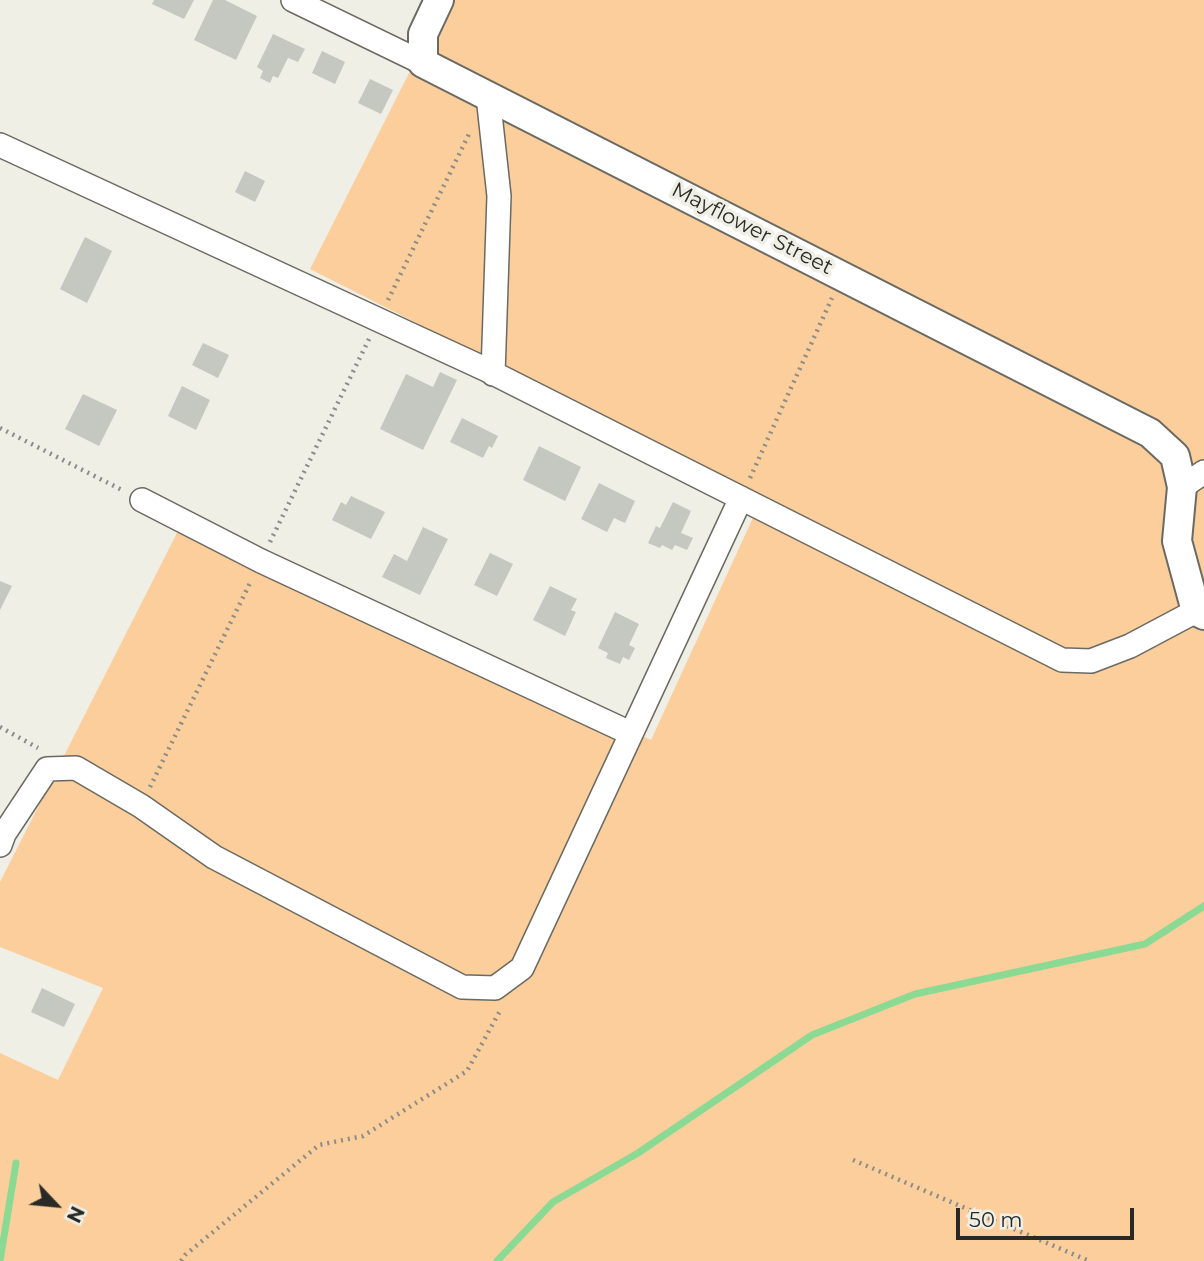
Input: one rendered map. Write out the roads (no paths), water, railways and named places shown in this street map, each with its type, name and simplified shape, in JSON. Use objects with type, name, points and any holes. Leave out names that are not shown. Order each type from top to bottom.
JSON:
[{"type":"street","name":"Mayflower Street","points":[[293,0],[423,63],[1150,433],[1175,456],[1193,480]]},
{"type":"street","points":[[423,63],[423,34],[439,0]]},
{"type":"street","points":[[488,96],[499,196],[493,374]]},
{"type":"street","points":[[0,145],[493,374],[1062,660],[1091,661],[1200,613],[1177,541],[1193,480]]},
{"type":"street","points":[[0,845],[4,834],[47,769],[76,768],[141,806],[214,857],[462,987],[495,988],[523,968],[741,498]]},
{"type":"street","points":[[142,500],[261,561],[630,733]]},
{"type":"waterway","points":[[497,1261],[553,1202],[638,1153],[812,1035],[915,994],[1145,944],[1204,906]]},
{"type":"waterway","points":[[0,1261],[16,1163]]}]
